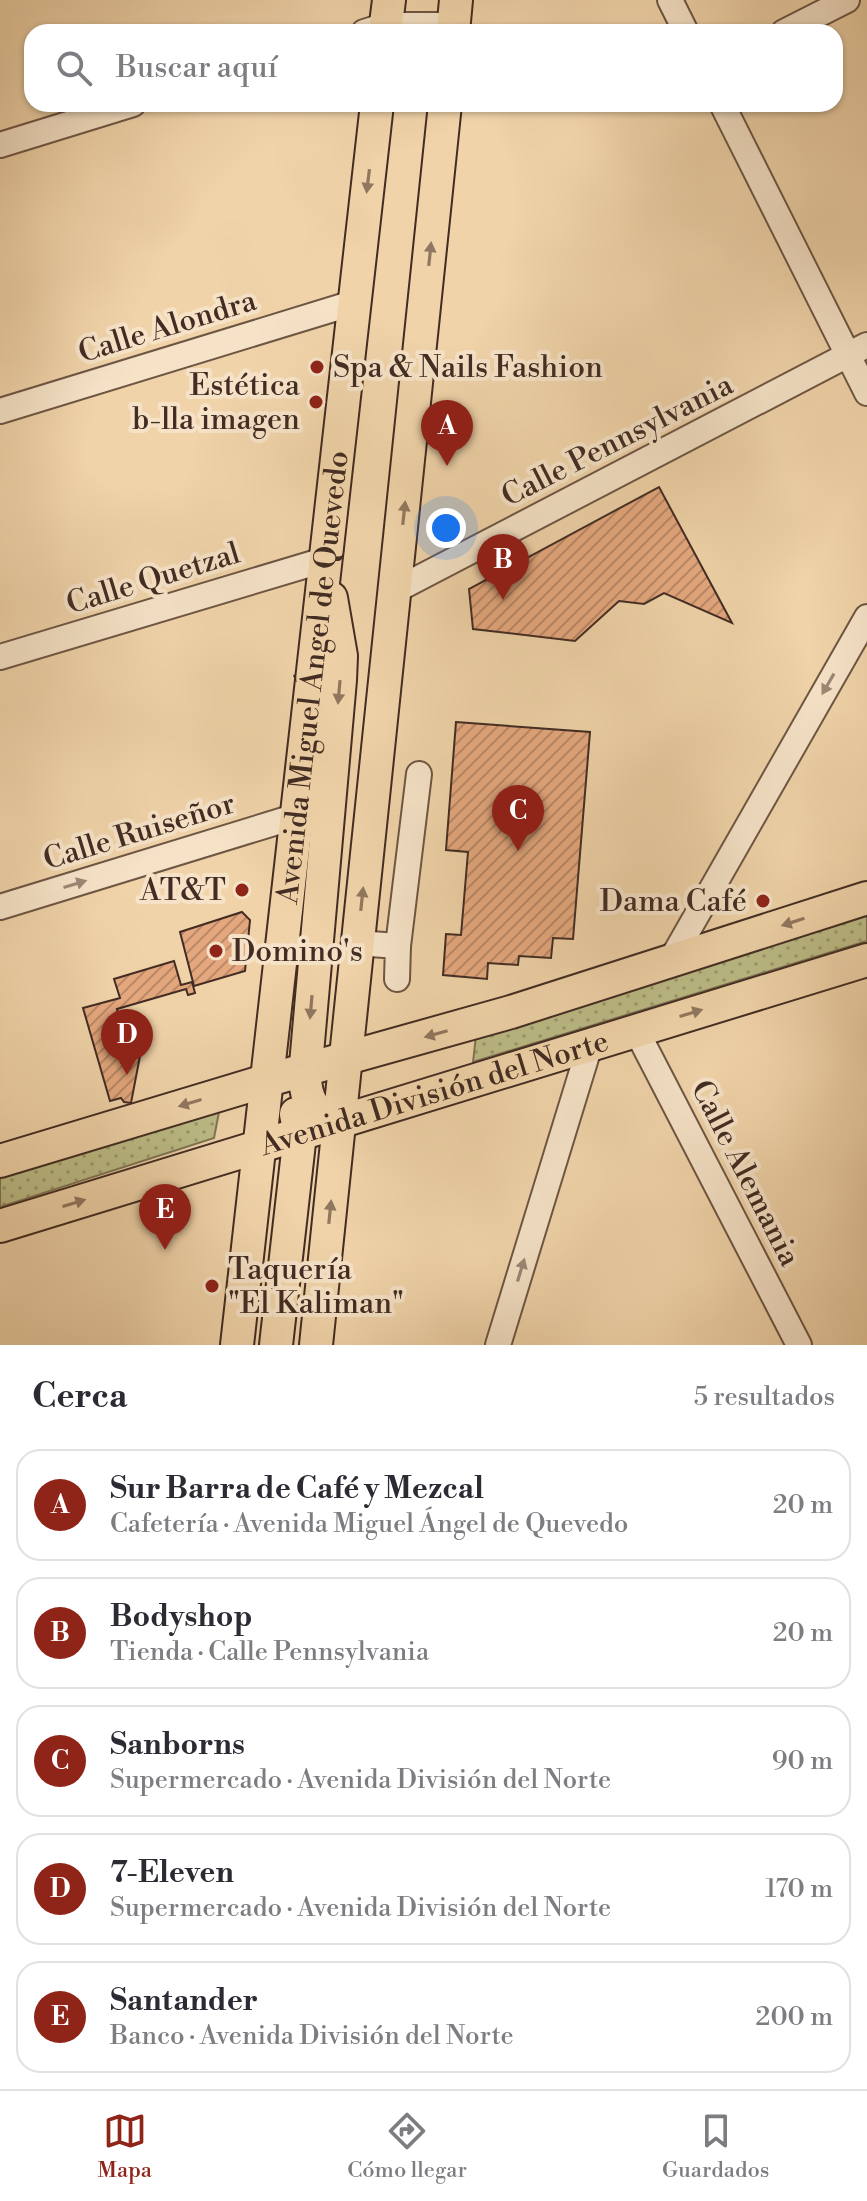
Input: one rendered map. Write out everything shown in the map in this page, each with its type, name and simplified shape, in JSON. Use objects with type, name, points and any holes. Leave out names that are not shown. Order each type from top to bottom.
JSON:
[{"type":"main road","name":"Avenida Miguel Ángel de Quevedo","points":[[237,1345],[376,112]]},
{"type":"main road","points":[[316,1345],[444,112]]},
{"type":"main road","points":[[324,560],[341,656],[305,1087],[310,1103],[326,1119],[339,1123]]},
{"type":"main road","name":"Avenida División del Norte","points":[[0,1161],[670,962],[867,898]]},
{"type":"main road","name":"Avenida División del Norte","points":[[0,1226],[867,960]]},
{"type":"main road","points":[[265,1081],[291,1104],[300,1125],[276,1345]]},
{"type":"street","points":[[800,24],[847,0]]},
{"type":"street","points":[[672,1],[682,24]]},
{"type":"street","points":[[381,22],[454,19]]},
{"type":"street","points":[[0,145],[107,112]]},
{"type":"street","points":[[726,112],[858,350],[867,393]]},
{"type":"street","name":"Calle Alondra","points":[[0,411],[353,303]]},
{"type":"street","name":"Calle Pennsylvania","points":[[396,590],[858,350]]},
{"type":"street","name":"Calle Quetzal","points":[[0,657],[324,560]]},
{"type":"street","points":[[670,962],[867,617]]},
{"type":"street","points":[[397,979],[398,946],[419,774]]},
{"type":"street","name":"Calle Ruiseñor","points":[[0,907],[297,816]]},
{"type":"street","points":[[357,943],[398,946]]},
{"type":"street","name":"Calle Alemania","points":[[636,1030],[799,1345]]},
{"type":"street","points":[[498,1345],[590,1045]]},
{"type":"green space","points":[[867,912],[867,941],[473,1062],[476,1036]]},
{"type":"green space","points":[[220,1107],[214,1138],[0,1207],[0,1177]]},
{"type":"building","points":[[659,487],[732,623],[664,593],[644,604],[619,601],[575,641],[473,629],[469,589]]},
{"type":"building","points":[[456,722],[590,732],[573,939],[553,938],[551,958],[519,956],[518,965],[488,963],[487,979],[443,975],[446,934],[461,935],[468,852],[446,850]]},
{"type":"building","name":"Domino's","points":[[242,912],[250,920],[245,971],[194,986],[180,932]]},
{"type":"building","points":[[174,961],[181,985],[192,982],[195,993],[188,995],[186,989],[117,1009],[129,1054],[140,1056],[131,1103],[121,1098],[110,1101],[83,1008],[120,998],[114,979]]},
{"type":"place","name":"Spa & Nails Fashion","points":[[317,367]]},
{"type":"place","name":"Estética b-lla imagen","points":[[316,402]]},
{"type":"place","name":"Sur Barra de Café y Mezcal","points":[[447,466]]},
{"type":"place","name":"Bodyshop","points":[[503,600]]},
{"type":"place","name":"Sanborns","points":[[518,851]]},
{"type":"place","name":"AT&T","points":[[242,890]]},
{"type":"place","name":"Dama Café","points":[[763,901]]},
{"type":"place","name":"Domino's","points":[[216,951]]},
{"type":"place","name":"7-Eleven","points":[[127,1075]]},
{"type":"place","name":"Santander","points":[[165,1250]]},
{"type":"place","name":"Taquería \"El Kaliman\"","points":[[212,1286]]}]
